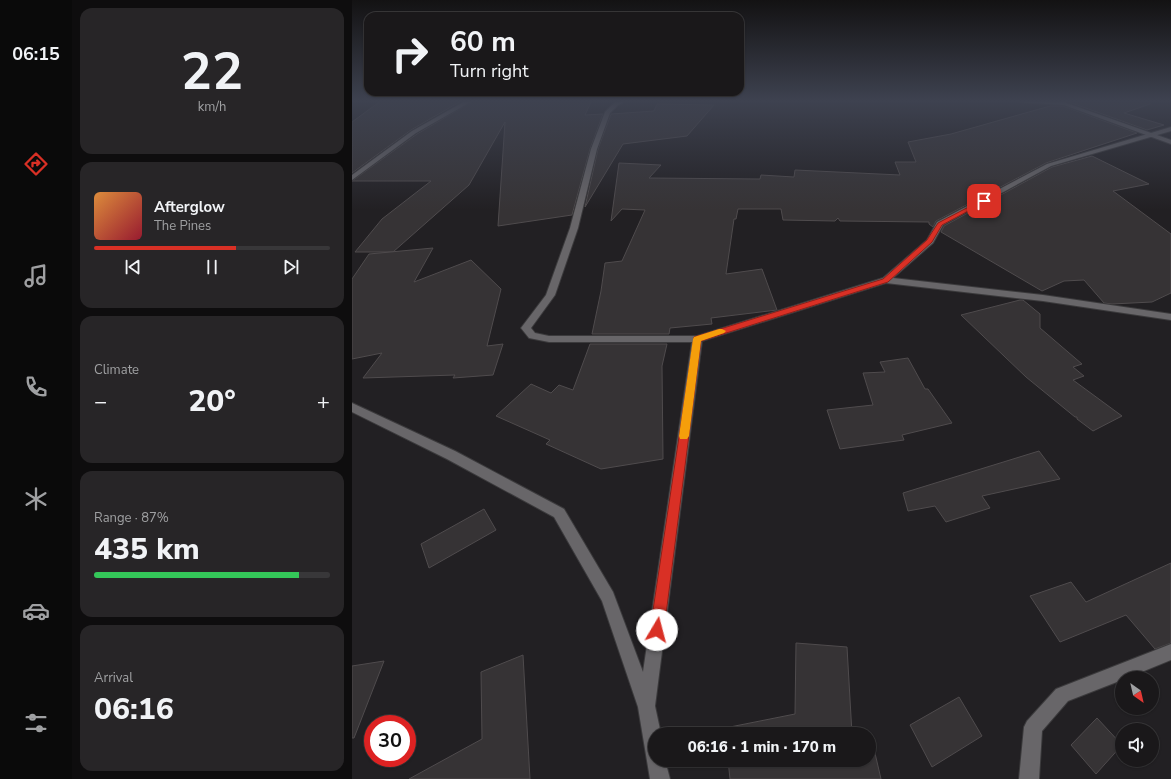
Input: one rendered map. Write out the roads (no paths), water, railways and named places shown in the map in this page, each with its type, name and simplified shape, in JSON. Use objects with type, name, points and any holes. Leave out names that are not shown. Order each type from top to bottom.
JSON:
[{"type":"street","points":[[352,178],[408,136]]},
{"type":"street","points":[[599,136],[594,149],[574,228],[550,295],[526,328],[532,336],[549,339],[697,339],[886,280],[1044,298],[1171,317]]},
{"type":"street","points":[[886,280],[930,241],[940,224],[1049,165],[1145,136]]},
{"type":"street","points":[[1154,136],[1171,142]]},
{"type":"street","points":[[647,707],[697,339]]},
{"type":"street","points":[[352,407],[452,455],[559,513],[608,597],[647,707],[650,727]]},
{"type":"street","points":[[1029,779],[1033,727],[1062,695],[1171,652]]},
{"type":"street","points":[[657,767],[660,779]]}]
